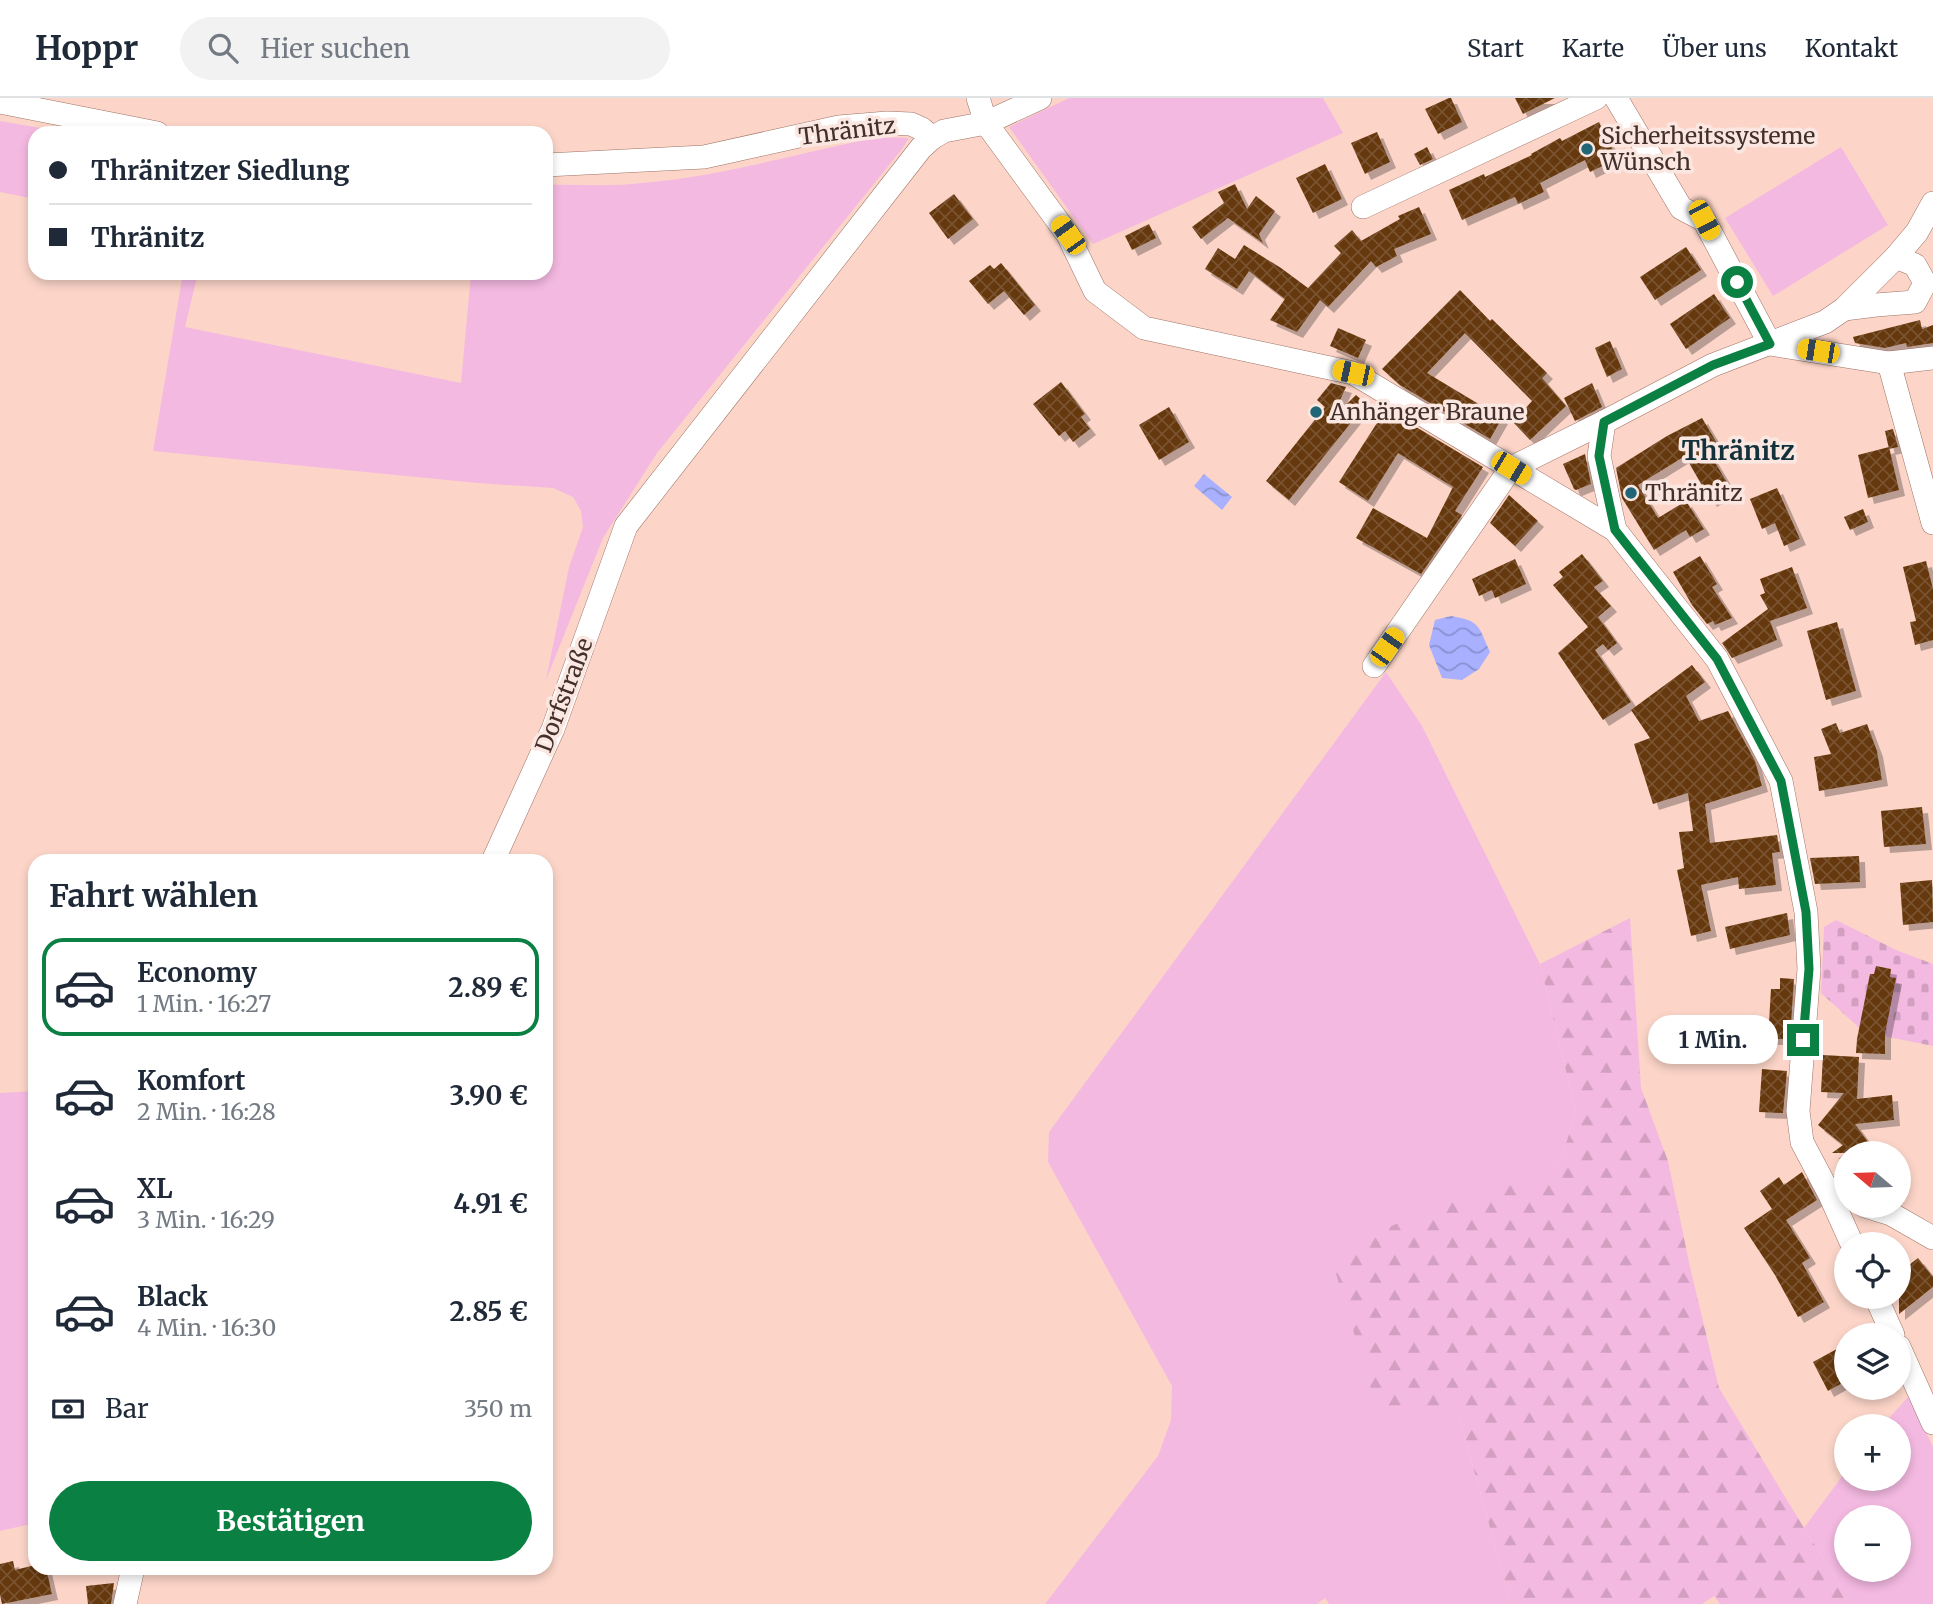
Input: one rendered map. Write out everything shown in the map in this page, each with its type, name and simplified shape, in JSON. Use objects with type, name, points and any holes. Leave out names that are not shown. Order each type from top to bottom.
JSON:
[{"type":"street","points":[[978,98],[986,123],[1068,235],[1095,291],[1144,328],[1353,373],[1615,530],[1717,659],[1781,781],[1806,912],[1809,969],[1798,1111],[1802,1142],[1834,1191]]},
{"type":"street","points":[[932,138],[944,131],[986,123],[1040,98]]},
{"type":"street","points":[[1363,207],[1596,98]]},
{"type":"street","points":[[1616,98],[1681,208],[1704,220],[1770,344]]},
{"type":"street","points":[[0,102],[122,126]]},
{"type":"street","name":"Thränitz","points":[[553,165],[704,158],[839,127],[887,123],[911,124],[932,138]]},
{"type":"street","name":"Dorfstraße","points":[[496,854],[553,729],[626,526],[921,148],[932,138]]},
{"type":"street","points":[[1374,666],[1511,468],[1713,365],[1825,322],[1844,310],[1896,257],[1917,232],[1933,203]]},
{"type":"street","points":[[1844,310],[1915,302],[1925,283],[1915,265],[1896,257]]},
{"type":"street","points":[[1770,344],[1889,363],[1933,359]]},
{"type":"street","points":[[1889,363],[1933,523]]},
{"type":"street","points":[[1604,422],[1599,456],[1615,530]]},
{"type":"street","points":[[1898,1218],[1933,1238]]},
{"type":"street","points":[[1911,1374],[1933,1423]]},
{"type":"street","points":[[125,1604],[131,1575]]},
{"type":"green space","points":[[1069,98],[1323,98],[1343,133],[1093,244],[1009,127]]},
{"type":"green space","points":[[0,121],[29,126],[28,198],[0,192]]},
{"type":"green space","points":[[878,137],[909,138],[657,453],[603,538],[546,680],[569,567],[583,527],[581,511],[573,497],[553,488],[153,451],[182,280],[196,280],[185,327],[461,383],[470,280],[553,280],[553,185],[618,185],[672,180],[731,170]]},
{"type":"green space","points":[[1841,147],[1888,225],[1773,296],[1725,218]]},
{"type":"green space","points":[[1386,672],[1422,726],[1540,964],[1576,1112],[1557,1172],[1458,1412],[1511,1604],[1329,1604],[1325,1598],[1317,1604],[1045,1604],[1158,1456],[1171,1420],[1172,1386],[1048,1162],[1049,1132]]},
{"type":"green space","points":[[1630,918],[1641,1088],[1668,1161],[1719,1388],[1834,1575],[1834,1582],[1839,1583],[1847,1604],[1720,1604],[1714,1596],[1702,1604],[1511,1604],[1458,1412],[1377,1409],[1330,1254],[1429,1209],[1557,1172],[1576,1112],[1540,964]]},
{"type":"green space","points":[[1836,920],[1896,950],[1933,964],[1933,1046],[1864,1032],[1821,993],[1824,927]]},
{"type":"green space","points":[[28,1091],[28,1525],[0,1531],[0,1093]]},
{"type":"green space","points":[[1905,1400],[1911,1400],[1933,1447],[1933,1604],[1847,1604],[1838,1582],[1911,1582],[1911,1505],[1834,1505],[1834,1575],[1804,1528],[1834,1487],[1834,1491],[1911,1491],[1911,1414],[1893,1414]]},
{"type":"water","points":[[1204,474],[1232,497],[1222,510],[1194,486]]},
{"type":"water","points":[[1451,616],[1468,620],[1477,626],[1490,652],[1479,669],[1462,680],[1442,678],[1429,645],[1435,620]]},
{"type":"building","points":[[1449,98],[1462,122],[1438,134],[1425,109]]},
{"type":"building","points":[[1515,98],[1555,98],[1523,114]]},
{"type":"building","points":[[1599,122],[1617,159],[1590,172],[1585,160],[1540,183],[1544,192],[1518,204],[1515,197],[1462,220],[1449,190],[1484,174],[1485,177],[1532,155],[1560,138],[1562,141]]},
{"type":"building","points":[[1377,132],[1390,162],[1365,174],[1351,143]]},
{"type":"building","points":[[1427,147],[1433,159],[1420,165],[1414,154]]},
{"type":"building","points":[[1325,164],[1342,199],[1313,213],[1296,178]]},
{"type":"building","points":[[1235,184],[1247,209],[1256,196],[1275,211],[1259,234],[1263,243],[1228,218],[1201,239],[1192,227],[1224,203],[1218,192]]},
{"type":"building","points":[[954,194],[973,219],[948,239],[929,213]]},
{"type":"building","points":[[1419,207],[1431,234],[1394,249],[1397,256],[1376,267],[1371,261],[1328,307],[1320,300],[1297,332],[1270,320],[1285,299],[1249,271],[1237,289],[1205,269],[1218,248],[1235,259],[1244,245],[1308,288],[1341,253],[1334,246],[1352,230],[1361,241],[1400,219],[1398,216]]},
{"type":"building","points":[[1149,224],[1156,238],[1132,250],[1125,236]]},
{"type":"building","points":[[1686,247],[1701,270],[1655,300],[1640,277]]},
{"type":"building","points":[[1001,263],[1035,305],[1024,315],[1004,291],[988,304],[969,281],[990,265],[994,269]]},
{"type":"building","points":[[1460,290],[1547,373],[1542,378],[1566,406],[1530,440],[1513,422],[1532,401],[1465,333],[1427,373],[1502,418],[1490,439],[1400,385],[1382,369]]},
{"type":"building","points":[[1714,294],[1730,318],[1686,349],[1670,324]]},
{"type":"building","points":[[1920,320],[1922,329],[1933,325],[1933,343],[1907,347],[1906,343],[1885,348],[1855,343],[1853,337]]},
{"type":"building","points":[[1338,328],[1366,340],[1358,358],[1330,346]]},
{"type":"building","points":[[1610,341],[1622,369],[1607,377],[1595,348]]},
{"type":"building","points":[[1061,382],[1085,414],[1081,417],[1090,429],[1073,442],[1065,431],[1059,436],[1033,404]]},
{"type":"building","points":[[1331,383],[1346,387],[1332,418],[1356,395],[1366,404],[1289,500],[1266,481],[1325,407],[1317,400]]},
{"type":"building","points":[[1592,383],[1602,407],[1575,421],[1564,398]]},
{"type":"building","points":[[1169,407],[1189,442],[1159,460],[1139,425]]},
{"type":"building","points":[[1386,409],[1483,467],[1455,511],[1462,515],[1421,574],[1356,538],[1373,508],[1427,538],[1453,487],[1398,453],[1368,501],[1339,482]]},
{"type":"building","name":"Thränitz","points":[[1702,418],[1717,443],[1707,449],[1731,489],[1711,501],[1685,456],[1638,485],[1658,518],[1686,501],[1704,529],[1690,537],[1686,530],[1654,550],[1622,498],[1616,468]]},
{"type":"building","points":[[1893,429],[1898,447],[1889,449],[1885,431]]},
{"type":"building","points":[[1889,447],[1899,490],[1868,498],[1858,455]]},
{"type":"building","points":[[1585,454],[1591,484],[1576,490],[1563,464]]},
{"type":"building","points":[[1777,488],[1800,539],[1784,546],[1775,523],[1762,529],[1750,499]]},
{"type":"building","points":[[1509,495],[1538,521],[1515,546],[1490,523]]},
{"type":"building","points":[[1863,509],[1868,522],[1850,530],[1844,517]]},
{"type":"building","points":[[1582,554],[1603,581],[1594,587],[1611,606],[1598,617],[1617,643],[1608,650],[1603,644],[1595,650],[1631,702],[1603,720],[1558,653],[1588,627],[1553,585],[1563,577],[1559,572]]},
{"type":"building","points":[[1700,556],[1717,584],[1712,587],[1732,618],[1715,625],[1713,621],[1707,624],[1692,605],[1673,572]]},
{"type":"building","points":[[1515,559],[1526,584],[1495,598],[1492,590],[1479,596],[1472,579]]},
{"type":"building","points":[[1926,561],[1933,589],[1933,640],[1915,645],[1910,622],[1916,621],[1903,567]]},
{"type":"building","points":[[1792,567],[1807,608],[1770,621],[1777,640],[1732,658],[1722,643],[1768,609],[1760,595],[1765,593],[1760,579]]},
{"type":"building","points":[[1837,622],[1856,691],[1826,700],[1807,631]]},
{"type":"building","points":[[1692,665],[1705,682],[1686,696],[1699,721],[1728,711],[1755,761],[1762,786],[1705,804],[1710,843],[1777,835],[1780,852],[1772,853],[1776,885],[1739,889],[1738,877],[1701,885],[1711,931],[1691,936],[1677,870],[1684,868],[1679,832],[1693,831],[1688,793],[1653,804],[1634,744],[1650,738],[1631,710]]},
{"type":"building","points":[[1836,723],[1840,733],[1867,724],[1877,751],[1882,780],[1819,791],[1814,757],[1831,754],[1821,729]]},
{"type":"building","points":[[1922,807],[1926,844],[1884,847],[1881,811]]},
{"type":"building","points":[[1859,856],[1860,882],[1815,884],[1810,858]]},
{"type":"building","points":[[1932,880],[1933,922],[1903,925],[1900,883]]},
{"type":"building","points":[[1787,913],[1790,935],[1730,949],[1725,927]]},
{"type":"building","points":[[1876,966],[1891,969],[1890,977],[1896,978],[1885,1034],[1885,1054],[1856,1053],[1870,974],[1874,974]]},
{"type":"building","points":[[1780,978],[1794,979],[1790,1039],[1768,1039],[1771,989],[1780,989]]},
{"type":"building","points":[[1823,1055],[1859,1057],[1857,1099],[1892,1095],[1894,1120],[1855,1124],[1867,1141],[1838,1141],[1818,1125],[1844,1093],[1821,1092]]},
{"type":"building","points":[[1762,1069],[1787,1071],[1783,1113],[1759,1112]]},
{"type":"building","points":[[1802,1172],[1817,1200],[1786,1220],[1810,1258],[1802,1263],[1824,1302],[1798,1317],[1775,1275],[1744,1228],[1772,1209],[1760,1191],[1779,1177],[1784,1185]]},
{"type":"building","points":[[1918,1258],[1933,1277],[1933,1287],[1911,1304],[1911,1263]]},
{"type":"building","points":[[1834,1351],[1834,1388],[1828,1391],[1813,1362]]},
{"type":"building","points":[[13,1561],[15,1570],[28,1567],[28,1575],[48,1575],[52,1594],[2,1604],[0,1564]]},
{"type":"building","points":[[114,1583],[111,1604],[88,1604],[86,1586]]},
{"type":"place","name":"Sicherheitssysteme Wünsch","points":[[1587,149]]},
{"type":"place","name":"Anhänger Braune","points":[[1316,412]]},
{"type":"place","name":"Thränitz","points":[[1631,493]]},
{"type":"district","name":"Thränitz","points":[[1738,451]]},
{"type":"route","points":[[1737,282],[1770,344],[1713,365],[1604,422],[1599,456],[1615,530],[1717,659],[1781,781],[1806,912],[1809,969],[1803,1040]]}]
